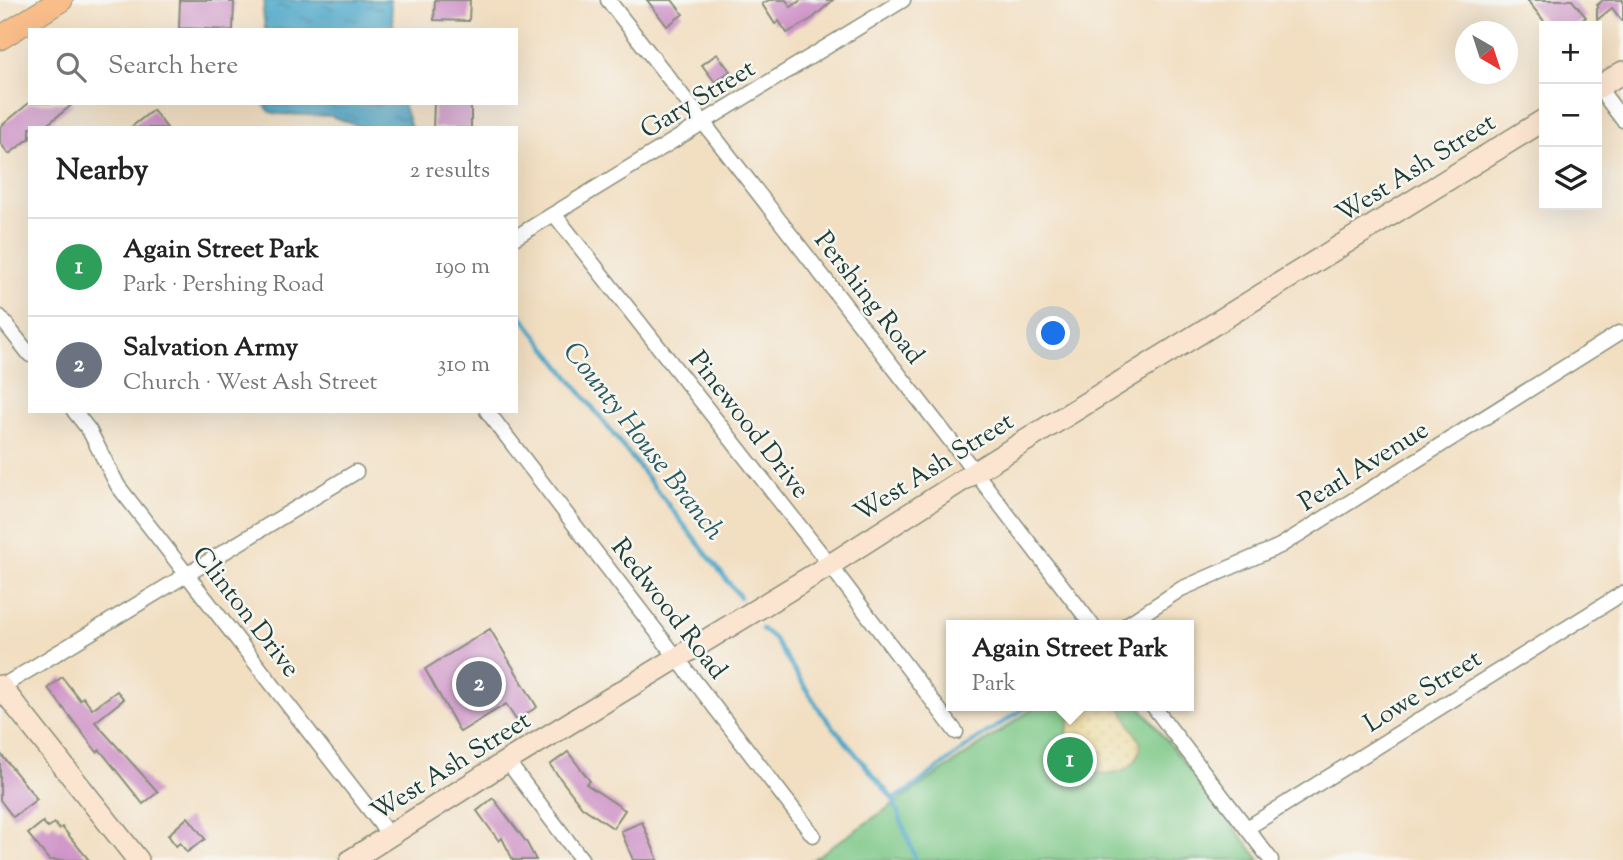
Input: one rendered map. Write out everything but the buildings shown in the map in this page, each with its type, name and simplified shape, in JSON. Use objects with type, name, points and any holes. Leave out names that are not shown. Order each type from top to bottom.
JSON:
[{"type":"main road","points":[[0,38],[61,0]]},
{"type":"street","name":"Pershing Road","points":[[608,0],[1088,620]]},
{"type":"street","name":"Gary Street","points":[[518,236],[903,0]]},
{"type":"street","points":[[1602,85],[1623,72]]},
{"type":"street","points":[[1602,94],[1623,120]]},
{"type":"street","name":"West Ash Street","points":[[351,860],[1539,123]]},
{"type":"street","name":"Pinewood Drive","points":[[554,214],[830,565],[956,732]]},
{"type":"street","points":[[0,317],[28,352]]},
{"type":"street","name":"Pearl Avenue","points":[[1134,620],[1181,589],[1280,547],[1619,333]]},
{"type":"street","name":"Clinton Drive","points":[[76,413],[89,430],[118,486],[390,836]]},
{"type":"street","name":"Redwood Road","points":[[489,413],[813,835]]},
{"type":"street","points":[[138,860],[0,687],[356,472]]},
{"type":"street","name":"Lowe Street","points":[[1247,828],[1623,593]]},
{"type":"street","points":[[1157,711],[1271,860]]},
{"type":"street","points":[[507,761],[582,860]]},
{"type":"green space","points":[[1030,711],[1144,711],[1260,860],[812,860]]},
{"type":"sand","points":[[1083,711],[1123,711],[1141,744],[1134,762],[1128,768],[1111,773],[1083,770],[1068,745],[1067,732],[1071,717]]},
{"type":"water","points":[[265,0],[390,0],[394,28],[265,28]]},
{"type":"water","points":[[265,105],[404,105],[410,126],[359,126],[331,116],[270,112]]},
{"type":"waterway","name":"County House Branch","points":[[518,312],[740,597]]},
{"type":"waterway","name":"County House Branch","points":[[762,629],[774,639],[821,712],[893,799],[1020,711]]},
{"type":"waterway","points":[[893,799],[916,860]]},
{"type":"place","name":"Salvation Army","points":[[479,684]]},
{"type":"place","name":"Again Street Park","points":[[1070,760]]}]
